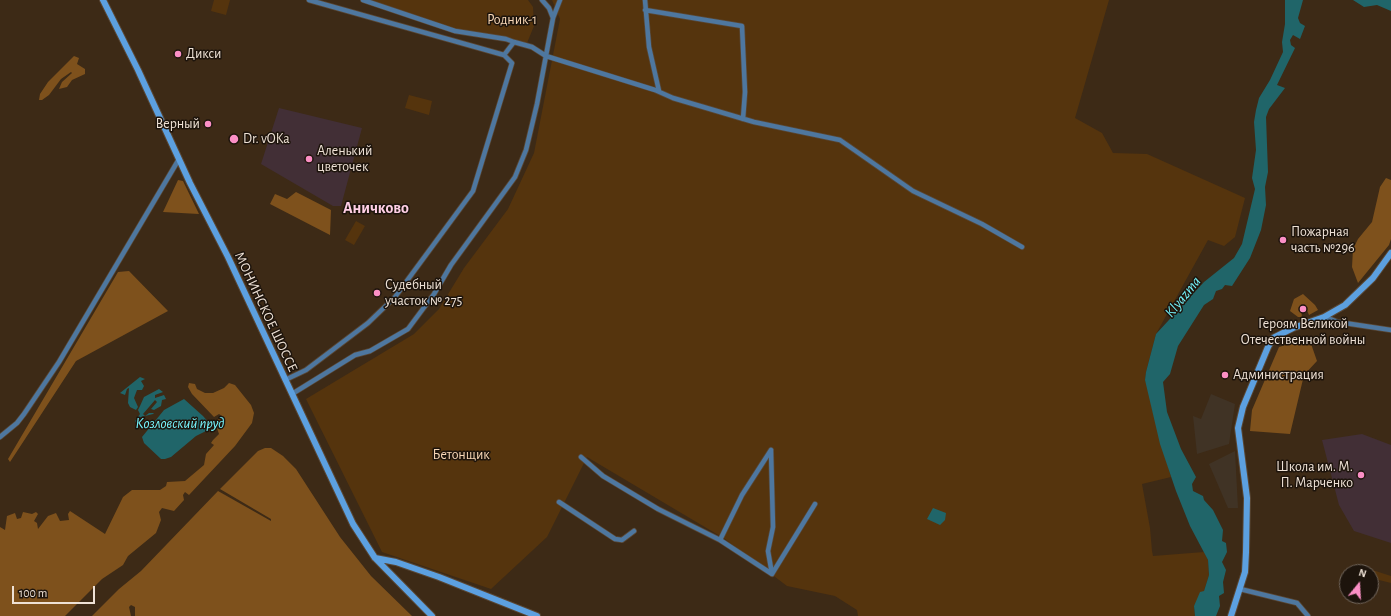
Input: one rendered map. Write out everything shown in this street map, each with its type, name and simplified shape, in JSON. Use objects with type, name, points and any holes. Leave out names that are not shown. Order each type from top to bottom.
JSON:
[{"type":"main road","name":"МОНИНСКОЕ ШОССЕ","points":[[103,0],[138,70],[179,159],[228,257],[353,524],[375,558],[432,616]]},
{"type":"main road","points":[[1231,616],[1244,572],[1247,503],[1238,428],[1242,407],[1273,338],[1293,328],[1325,317],[1345,305],[1373,278],[1391,253]]},
{"type":"main road","points":[[375,558],[404,565],[537,616]]},
{"type":"main road","points":[[389,573],[390,567],[393,565],[404,565]]},
{"type":"street","points":[[285,380],[306,370],[368,323],[395,297],[473,191],[512,63],[504,55],[309,0]]},
{"type":"street","points":[[363,0],[455,31],[506,39],[532,47],[546,56],[743,119],[840,140],[913,191],[982,224],[1022,247]]},
{"type":"street","points":[[542,0],[549,8],[553,18]]},
{"type":"street","points":[[292,394],[356,355],[370,351],[408,329],[434,294],[451,265],[515,177],[526,150],[553,18],[560,0]]},
{"type":"street","points":[[644,0],[649,47],[659,92]]},
{"type":"street","points":[[645,10],[742,26],[745,92],[743,119]]},
{"type":"street","points":[[504,55],[514,42]]},
{"type":"street","points":[[0,437],[17,423],[59,362],[179,159]]},
{"type":"street","points":[[1325,317],[1338,322],[1391,330]]},
{"type":"street","points":[[720,540],[742,495],[771,450],[773,527],[768,551],[772,574]]},
{"type":"street","points":[[581,457],[603,476],[658,510],[720,540],[772,574]]},
{"type":"street","points":[[559,502],[615,539],[622,540],[634,531]]},
{"type":"street","points":[[772,574],[816,504]]},
{"type":"street","points":[[1240,589],[1297,603],[1308,616]]},
{"type":"shaded area","points":[[74,56],[79,58],[77,64],[85,69],[85,74],[72,80],[67,87],[59,89],[62,82],[72,73],[71,72],[61,79],[49,95],[42,100],[39,100],[40,94],[48,82]]},
{"type":"shaded area","name":"Аленький цветочек","points":[[279,108],[362,128],[341,206],[333,206],[261,164]]},
{"type":"shaded area","points":[[1386,178],[1391,180],[1391,239],[1389,245],[1358,283],[1352,267],[1353,249],[1358,239],[1372,222],[1380,187]]},
{"type":"shaded area","points":[[178,180],[183,181],[199,214],[163,212]]},
{"type":"shaded area","points":[[296,192],[331,210],[330,235],[270,204],[275,194],[287,199]]},
{"type":"shaded area","points":[[129,271],[168,311],[76,361],[10,462],[8,459],[118,272]]},
{"type":"shaded area","points":[[1303,294],[1315,305],[1318,310],[1309,315],[1306,308],[1301,309],[1302,317],[1298,317],[1290,311],[1294,299]]},
{"type":"shaded area","points":[[1309,338],[1317,361],[1304,375],[1290,434],[1250,431],[1252,410],[1279,347]]},
{"type":"shaded area","points":[[189,383],[195,384],[197,389],[205,393],[213,393],[224,388],[229,383],[235,385],[251,405],[254,413],[252,423],[235,446],[189,495],[185,492],[183,495],[184,500],[174,511],[162,508],[159,512],[161,520],[156,533],[128,556],[123,565],[102,579],[65,616],[0,616],[0,527],[5,530],[7,516],[15,513],[17,519],[21,518],[23,512],[32,514],[36,512],[38,514],[34,521],[37,523],[38,529],[48,516],[56,513],[60,521],[69,520],[68,514],[70,511],[105,534],[123,497],[132,490],[160,490],[166,486],[167,482],[185,481],[204,465],[206,454],[214,445],[211,443],[219,434],[215,422],[222,416],[219,414],[214,417],[192,394],[188,387]]},
{"type":"shaded area","points":[[1211,394],[1235,404],[1229,444],[1197,454],[1193,416],[1201,419]]},
{"type":"shaded area","name":"Школа им. М. П. Марченко","points":[[1362,434],[1391,445],[1391,543],[1354,531],[1339,505],[1322,440]]},
{"type":"shaded area","points":[[265,448],[271,448],[283,456],[296,469],[340,537],[371,576],[412,616],[135,616],[135,607],[131,605],[129,607],[131,616],[92,616],[119,589],[141,571],[218,491],[271,521],[271,519],[220,489],[258,451]]},
{"type":"shaded area","points":[[1235,451],[1238,508],[1228,508],[1209,464]]},
{"type":"green space","points":[[214,0],[230,0],[226,15],[211,11]]},
{"type":"green space","name":"Родник-1","points":[[372,0],[528,0],[533,7],[534,26],[527,43],[441,29]]},
{"type":"green space","name":"Бетонщик","points":[[552,0],[1109,0],[1075,118],[1102,133],[1113,153],[1147,154],[1245,198],[1235,237],[1224,246],[1208,240],[1156,334],[1145,380],[1150,393],[1152,408],[1171,477],[1142,484],[1150,528],[1153,556],[1204,552],[1208,560],[1209,575],[1204,591],[1194,606],[1195,616],[858,616],[857,610],[835,596],[787,586],[725,539],[587,457],[547,537],[491,589],[382,552],[306,399],[414,334],[439,309],[464,268],[508,209],[534,153],[560,19]]},
{"type":"green space","points":[[409,95],[432,101],[429,115],[405,108]]},
{"type":"green space","points":[[356,221],[365,226],[354,245],[345,240]]},
{"type":"green space","points":[[1379,572],[1391,576],[1391,583],[1379,580]]},
{"type":"water","points":[[1285,0],[1303,0],[1298,18],[1300,23],[1305,26],[1300,39],[1293,35],[1290,40],[1291,45],[1295,48],[1277,85],[1285,88],[1269,109],[1266,117],[1268,172],[1265,187],[1266,205],[1261,230],[1250,258],[1232,286],[1225,285],[1222,289],[1216,291],[1213,299],[1204,305],[1178,346],[1170,374],[1163,382],[1167,412],[1181,449],[1196,477],[1192,484],[1193,491],[1203,496],[1204,500],[1213,510],[1223,530],[1222,541],[1226,543],[1227,552],[1222,562],[1226,570],[1223,582],[1224,593],[1219,596],[1220,606],[1216,616],[1195,616],[1194,606],[1200,592],[1204,591],[1209,575],[1208,560],[1190,526],[1160,444],[1145,380],[1146,372],[1156,334],[1204,282],[1234,258],[1242,244],[1255,189],[1252,178],[1256,150],[1254,122],[1256,110],[1259,98],[1270,80],[1283,52],[1282,42],[1285,24]]},
{"type":"water","points":[[1353,0],[1391,0],[1391,11],[1377,5],[1364,7]]},
{"type":"water","points":[[140,377],[145,379],[141,381],[144,386],[142,390],[137,390],[134,398],[138,407],[136,410],[130,407],[128,403],[129,388],[127,389],[125,395],[120,393]]},
{"type":"water","points":[[159,389],[163,392],[155,395],[155,398],[164,395],[166,399],[162,400],[161,406],[154,410],[151,409],[157,402],[155,400],[143,414],[145,416],[137,418],[140,414],[138,410],[144,397]]},
{"type":"water","name":"Козловский пруд","points":[[184,399],[210,424],[210,429],[196,436],[171,457],[161,459],[144,443],[142,437],[164,410]]},
{"type":"water","points":[[149,413],[154,413],[153,414],[145,416]]},
{"type":"water","points":[[137,418],[142,427],[140,428],[135,421]]},
{"type":"water","points":[[933,508],[946,513],[945,520],[940,525],[927,519]]},
{"type":"place","name":"Дикси","points":[[178,54]]},
{"type":"place","name":"Верный","points":[[208,124]]},
{"type":"place","name":"Dr. vOKa","points":[[234,139]]},
{"type":"place","name":"Аленький цветочек","points":[[309,159]]},
{"type":"place","name":"Пожарная часть №296","points":[[1283,240]]},
{"type":"place","name":"Судебный участок № 275","points":[[377,293]]},
{"type":"place","name":"Героям Великой Отечественной войны","points":[[1303,309]]},
{"type":"place","name":"Администрация","points":[[1225,375]]},
{"type":"place","name":"Школа им. М. П. Марченко","points":[[1361,475]]},
{"type":"district","name":"Аничково","points":[[376,208]]},
{"type":"water label","name":"Klyazma","points":[[1183,297]]}]
